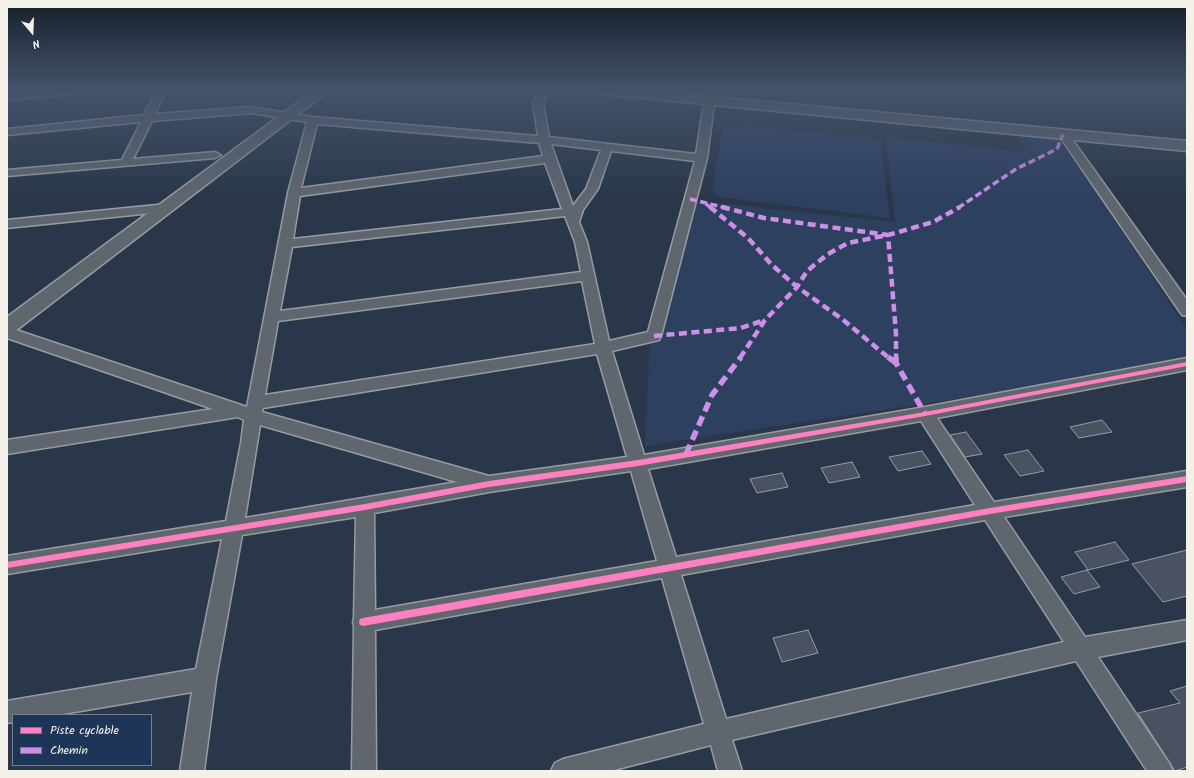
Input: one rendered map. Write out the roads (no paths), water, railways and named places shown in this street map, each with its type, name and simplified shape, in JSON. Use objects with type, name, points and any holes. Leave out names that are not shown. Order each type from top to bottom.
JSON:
[{"type":"main road","points":[[7,309],[216,155],[265,125]]},
{"type":"main road","points":[[7,327],[167,208],[269,125]]},
{"type":"main road","points":[[985,125],[1187,146]]},
{"type":"street","points":[[7,132],[74,125]]},
{"type":"street","points":[[126,162],[144,125]]},
{"type":"street","points":[[192,771],[205,679],[250,443],[249,410],[273,317],[294,193],[312,125]]},
{"type":"street","points":[[374,125],[544,140],[701,158]]},
{"type":"street","points":[[542,125],[549,159],[581,242],[587,276],[604,348],[730,771]]},
{"type":"street","points":[[7,447],[249,410],[604,348],[654,336],[701,158],[706,125]]},
{"type":"street","points":[[1064,134],[1187,311]]},
{"type":"street","points":[[286,244],[571,217],[592,189],[606,148]]},
{"type":"street","points":[[7,173],[216,155]]},
{"type":"street","points":[[294,193],[549,159]]},
{"type":"street","points":[[7,224],[143,209],[167,208]]},
{"type":"street","points":[[273,317],[587,276]]},
{"type":"street","points":[[7,332],[249,410],[489,484]]},
{"type":"street","points":[[7,565],[365,507],[489,484],[638,463],[925,414],[1187,364]]},
{"type":"street","points":[[925,414],[1161,771]]},
{"type":"street","points":[[363,622],[670,569],[990,511],[1187,479]]},
{"type":"street","points":[[364,771],[363,622],[365,507]]},
{"type":"street","points":[[563,771],[718,732],[1080,649],[1187,630]]},
{"type":"street","points":[[7,712],[205,679]]}]
